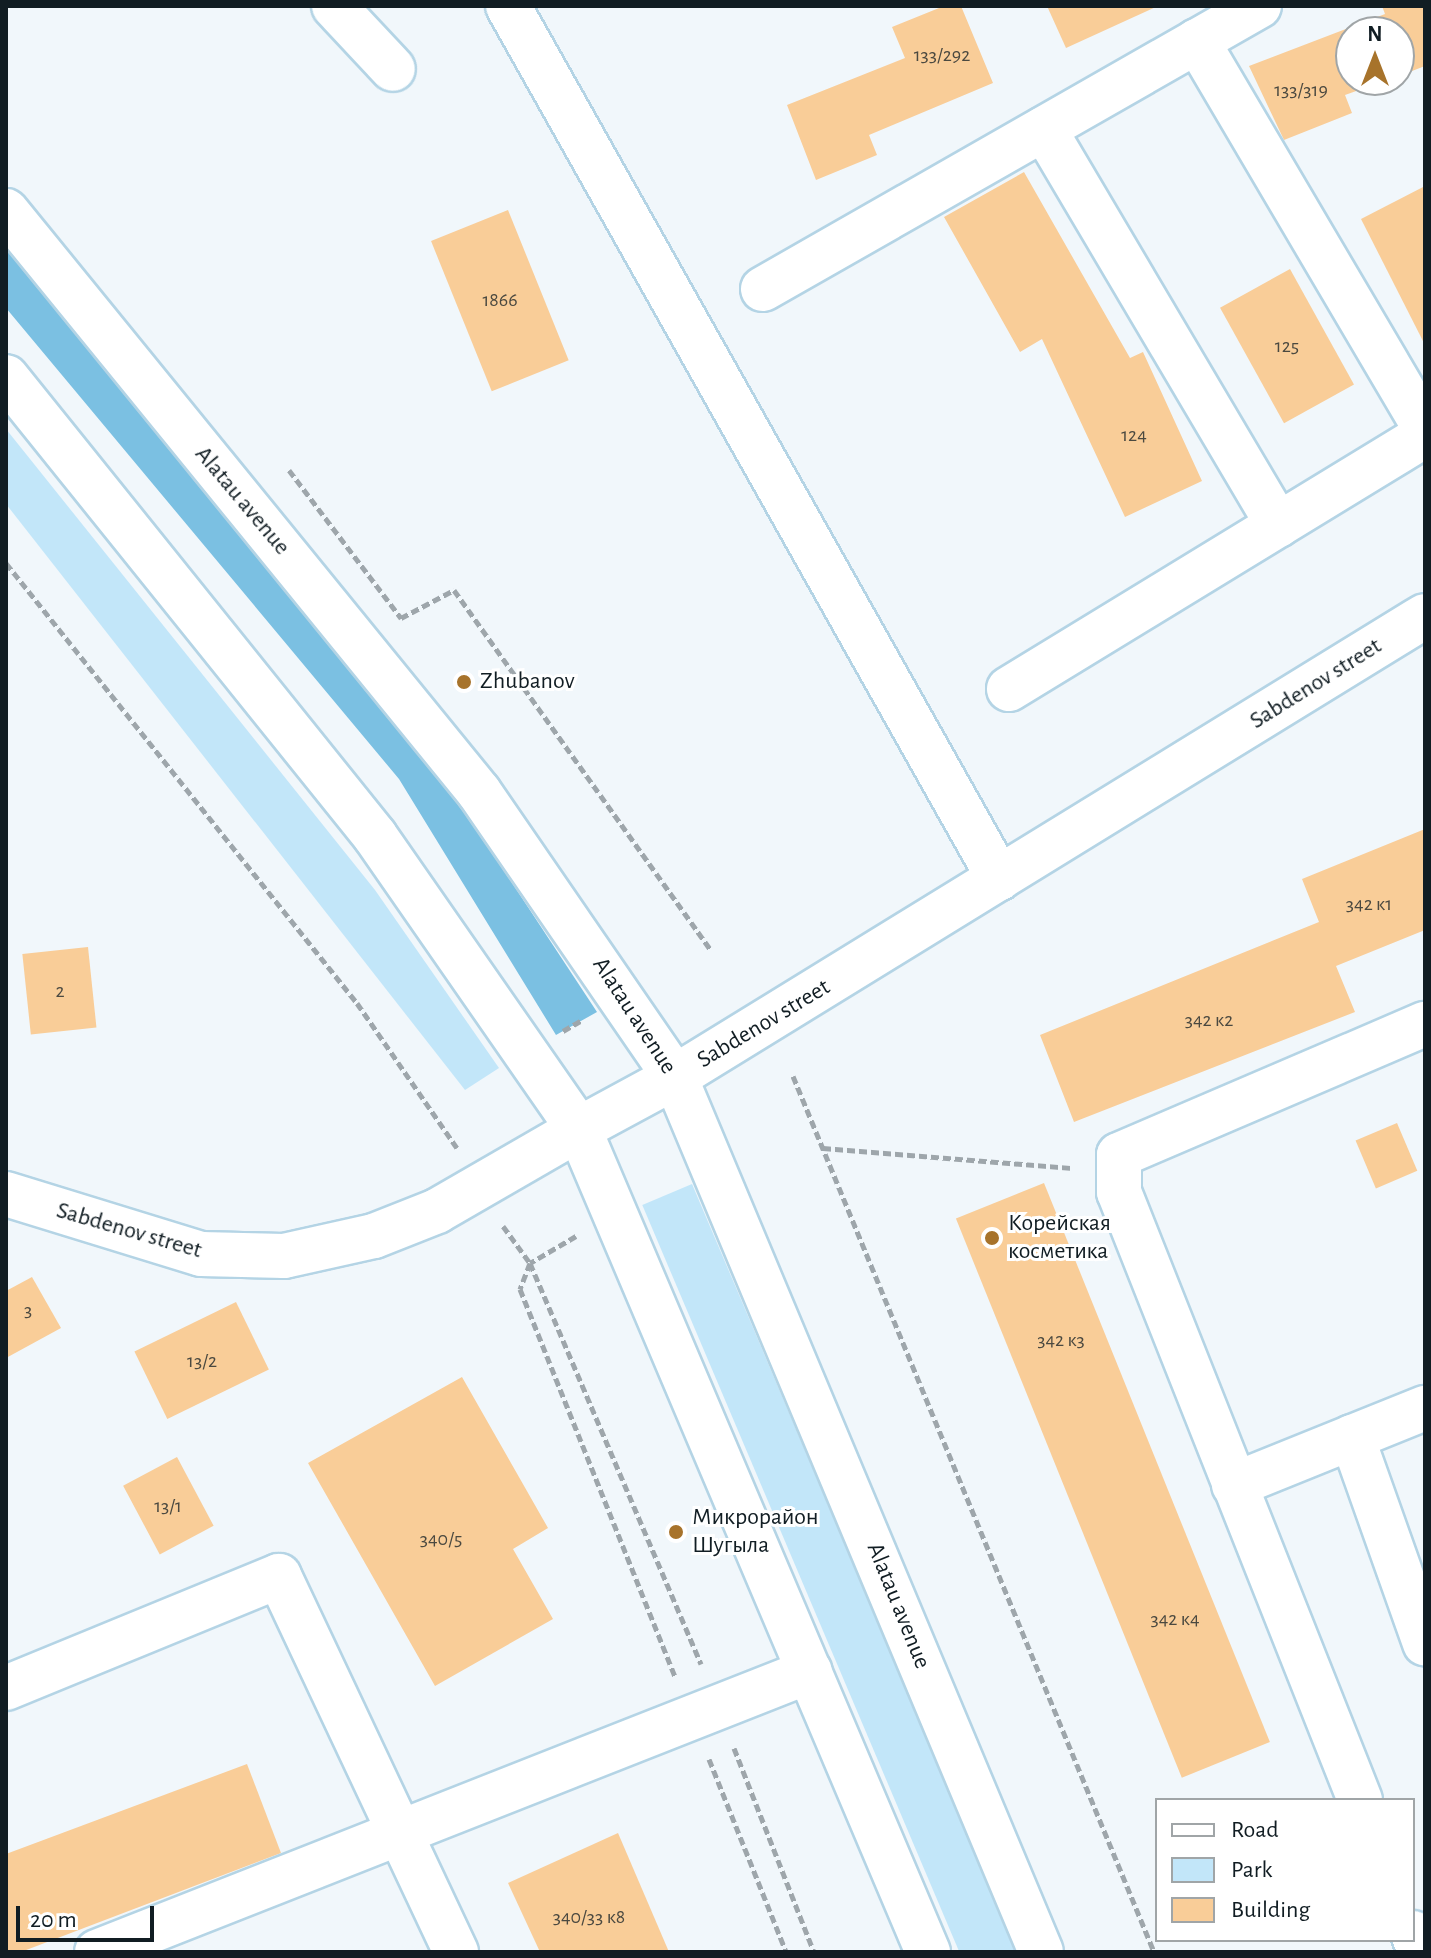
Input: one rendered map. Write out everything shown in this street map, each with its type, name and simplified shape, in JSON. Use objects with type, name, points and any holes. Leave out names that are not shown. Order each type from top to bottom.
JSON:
[{"type":"street","points":[[334,6],[393,69]]},
{"type":"street","points":[[508,6],[999,878]]},
{"type":"street","points":[[763,289],[1259,6]]},
{"type":"street","points":[[1197,41],[1425,428]]},
{"type":"street","points":[[1044,129],[1278,525]]},
{"type":"street","name":"Alatau avenue","points":[[6,211],[479,792],[675,1077],[1041,1952]]},
{"type":"street","points":[[6,377],[375,836],[579,1129],[928,1952]]},
{"type":"street","points":[[1009,689],[1425,435]]},
{"type":"street","name":"Sabdenov street","points":[[6,1194],[201,1254],[284,1256],[374,1236],[437,1211],[675,1077],[1425,616]]},
{"type":"street","points":[[1359,1798],[1119,1192],[1119,1155],[1425,1024]]},
{"type":"street","points":[[1234,1485],[1425,1408]]},
{"type":"street","points":[[1352,1437],[1425,1643]]},
{"type":"street","points":[[6,1688],[279,1576],[403,1831],[456,1952]]},
{"type":"street","points":[[97,1952],[704,1710],[810,1671]]},
{"type":"path","points":[[289,470],[401,618],[454,590],[710,949]]},
{"type":"path","points":[[6,563],[339,978],[462,1155]]},
{"type":"path","points":[[556,1035],[597,1012]]},
{"type":"path","points":[[793,1076],[1154,1952]]},
{"type":"path","points":[[823,1148],[1119,1172]]},
{"type":"path","points":[[493,1211],[530,1263],[704,1710],[786,1952]]},
{"type":"path","points":[[581,1233],[530,1263],[520,1289],[704,1710],[814,1952]]},
{"type":"green space","points":[[6,429],[375,890],[499,1068],[465,1090],[6,504]]},
{"type":"green space","points":[[692,1184],[1017,1950],[959,1952],[642,1205]]},
{"type":"shaded area","points":[[6,241],[433,763],[597,1012],[556,1035],[399,779],[6,308]]},
{"type":"building","points":[[944,6],[961,6],[993,83],[869,135],[877,155],[816,180],[787,105],[905,58],[892,27]]},
{"type":"building","points":[[1047,6],[1158,6],[1066,48]]},
{"type":"building","points":[[1382,6],[1425,6],[1425,66],[1415,70],[1415,16],[1380,16],[1385,14]]},
{"type":"building","points":[[1335,33],[1335,96],[1345,96],[1352,113],[1284,140],[1249,66]]},
{"type":"building","points":[[1024,172],[1130,358],[1143,352],[1202,481],[1125,517],[1042,339],[1020,352],[944,217]]},
{"type":"building","points":[[1425,186],[1425,345],[1361,219]]},
{"type":"building","points":[[508,210],[569,360],[492,391],[431,241]]},
{"type":"building","points":[[1290,269],[1354,384],[1284,423],[1220,308]]},
{"type":"building","points":[[1425,829],[1425,930],[1336,966],[1355,1012],[1074,1122],[1040,1035],[1319,922],[1302,879]]},
{"type":"building","points":[[88,947],[96,1028],[31,1034],[22,954]]},
{"type":"building","points":[[1397,1123],[1417,1171],[1376,1188],[1356,1141]]},
{"type":"building","points":[[1044,1183],[1270,1742],[1182,1778],[956,1219]]},
{"type":"building","points":[[32,1277],[61,1328],[6,1358],[6,1291]]},
{"type":"building","points":[[236,1302],[269,1369],[167,1419],[134,1352]]},
{"type":"building","points":[[462,1377],[548,1528],[513,1549],[553,1619],[435,1686],[308,1463]]},
{"type":"building","points":[[177,1457],[214,1526],[160,1555],[123,1486]]},
{"type":"building","points":[[247,1764],[281,1853],[21,1952],[6,1952],[6,1854]]},
{"type":"building","points":[[618,1833],[669,1952],[540,1952],[508,1883]]},
{"type":"place","name":"Zhubanov","points":[[464,682]]},
{"type":"place","name":"Корейская косметика","points":[[992,1238]]},
{"type":"place","name":"Микрорайон Шугыла","points":[[676,1532]]}]
